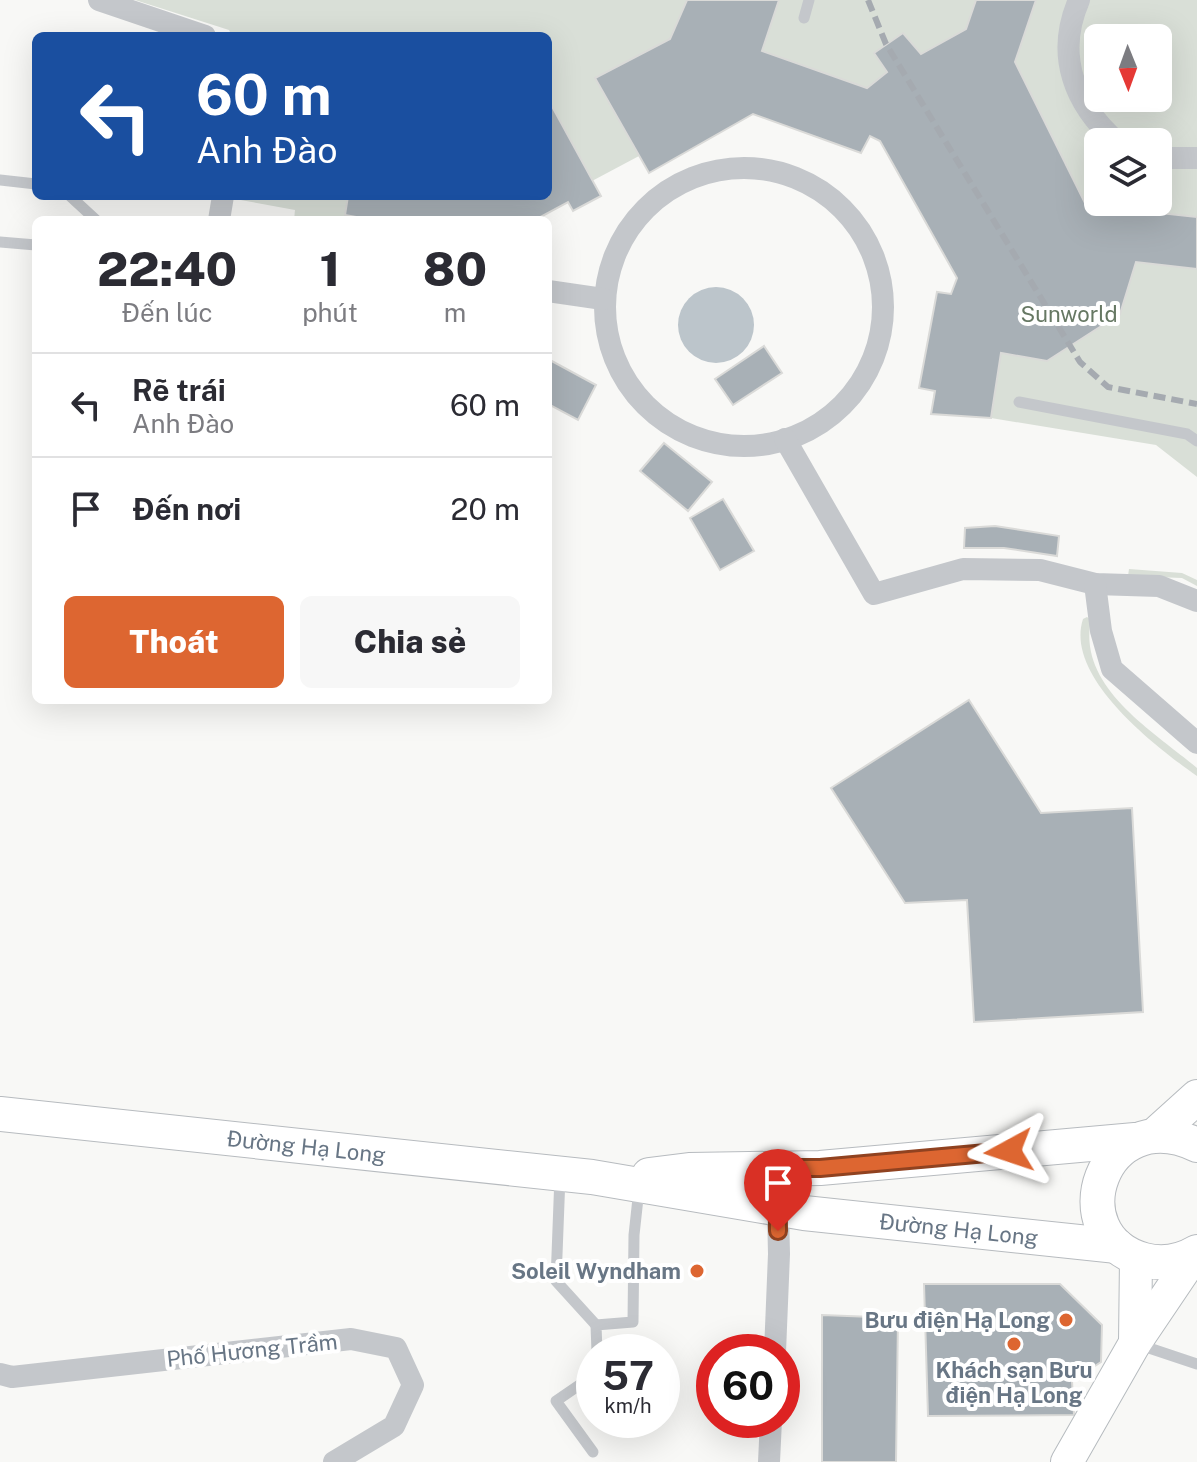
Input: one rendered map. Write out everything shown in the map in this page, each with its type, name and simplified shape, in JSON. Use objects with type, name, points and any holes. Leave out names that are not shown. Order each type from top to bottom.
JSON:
[{"type":"main road","points":[[1135,1343],[1126,1252],[1098,1210],[1098,1189],[1104,1169],[1117,1152],[1145,1137],[1197,1097]]},
{"type":"main road","name":"Đường Hạ Long","points":[[0,1114],[626,1182],[776,1208],[1126,1252],[1156,1263],[1176,1262],[1196,1253]]},
{"type":"main road","name":"Đường Hạ Long","points":[[626,1182],[689,1170],[820,1168],[1145,1137],[1179,1136],[1197,1145]]},
{"type":"main road","points":[[1067,1462],[1135,1343],[1196,1253]]},
{"type":"street","points":[[99,0],[193,32]]},
{"type":"street","points":[[1079,0],[1069,33],[1068,64],[1077,95],[1101,128]]},
{"type":"street","points":[[1172,158],[1197,158]]},
{"type":"street","points":[[741,167],[783,172],[821,190],[852,217],[874,253],[884,293],[882,335],[867,374],[842,407],[807,432],[785,439],[767,445],[725,446],[685,434],[650,411],[623,379],[607,341],[603,299],[612,258],[632,221],[662,193],[700,174],[741,167]]},
{"type":"street","points":[[552,292],[603,299]]},
{"type":"street","points":[[785,439],[874,594],[963,569],[1040,570],[1095,584],[1159,586],[1197,601]]},
{"type":"street","points":[[1095,584],[1101,631],[1112,669],[1197,743]]},
{"type":"street","points":[[776,1334],[779,1254],[777,1168]]},
{"type":"street","name":"Phố Hương Trầm","points":[[0,1374],[12,1377],[351,1339],[396,1348],[413,1385],[394,1426],[334,1462]]},
{"type":"street","points":[[769,1462],[770,1438]]},
{"type":"lane","points":[[804,18],[809,0]]},
{"type":"lane","points":[[0,180],[32,184]]},
{"type":"lane","points":[[74,200],[92,216]]},
{"type":"lane","points":[[0,242],[32,245]]},
{"type":"lane","points":[[1019,402],[1187,434],[1197,441]]},
{"type":"lane","points":[[560,1175],[556,1281],[596,1325],[596,1334]]},
{"type":"lane","points":[[596,1325],[633,1322],[634,1235],[626,1182]]},
{"type":"lane","points":[[1135,1343],[1197,1364]]},
{"type":"lane","points":[[576,1387],[556,1401],[576,1429]]},
{"type":"lane","points":[[583,1438],[593,1452]]},
{"type":"green space","name":"Sunworld","points":[[135,0],[1197,0],[1197,477],[1156,445],[991,418],[931,414],[934,391],[919,388],[957,278],[880,141],[869,136],[861,153],[753,114],[649,173],[639,156],[592,181],[601,196],[573,211],[568,202],[542,216],[294,216],[295,210],[240,200],[552,200],[552,32],[230,32]]},
{"type":"green space","points":[[1129,569],[1182,573],[1197,580],[1197,586],[1182,578],[1128,576]]},
{"type":"green space","points":[[1087,617],[1091,620],[1090,644],[1095,666],[1107,687],[1140,723],[1197,768],[1197,776],[1138,729],[1100,687],[1087,664],[1081,641],[1083,619]]},
{"type":"shaded area","points":[[716,287],[730,290],[743,298],[751,311],[754,325],[751,339],[743,352],[730,360],[716,363],[702,360],[689,352],[681,339],[678,325],[681,311],[689,298],[702,290]]},
{"type":"building","points":[[687,0],[779,0],[762,51],[867,88],[887,72],[874,53],[903,33],[921,54],[966,29],[976,0],[1036,0],[1015,62],[1084,201],[1084,216],[1172,214],[1197,217],[1197,269],[1136,262],[1120,314],[1047,361],[1001,353],[991,418],[931,414],[935,391],[919,388],[937,292],[951,294],[957,278],[880,141],[870,136],[861,153],[753,114],[649,173],[595,78],[670,39]]},
{"type":"building","points":[[552,106],[601,196],[573,211],[568,202],[542,216],[345,215],[347,200],[552,200]]},
{"type":"building","points":[[764,346],[782,373],[733,405],[715,379]]},
{"type":"building","points":[[552,361],[596,385],[578,420],[552,406]]},
{"type":"building","points":[[664,443],[712,482],[688,511],[640,471]]},
{"type":"building","points":[[723,499],[754,551],[720,570],[690,518]]},
{"type":"building","points":[[995,526],[1059,536],[1057,556],[1004,548],[964,548],[965,528]]},
{"type":"building","points":[[969,700],[1041,813],[1132,808],[1143,1012],[974,1022],[967,900],[905,903],[831,788]]},
{"type":"building","name":"Khách sạn Bưu điện Hạ Long","points":[[924,1284],[1060,1284],[1102,1325],[1101,1362],[1072,1381],[1074,1415],[928,1416]]},
{"type":"building","points":[[822,1315],[898,1318],[896,1462],[822,1462]]},
{"type":"railway","points":[[868,0],[886,44],[1080,362],[1108,387],[1197,404]]},
{"type":"place","name":"Soleil Wyndham","points":[[697,1271]]},
{"type":"place","name":"Bưu điện Hạ Long","points":[[1066,1320]]},
{"type":"place","name":"Khách sạn Bưu điện Hạ Long","points":[[1014,1344]]},
{"type":"route","points":[[778,1231],[777,1168],[820,1168],[1009,1151]]}]
